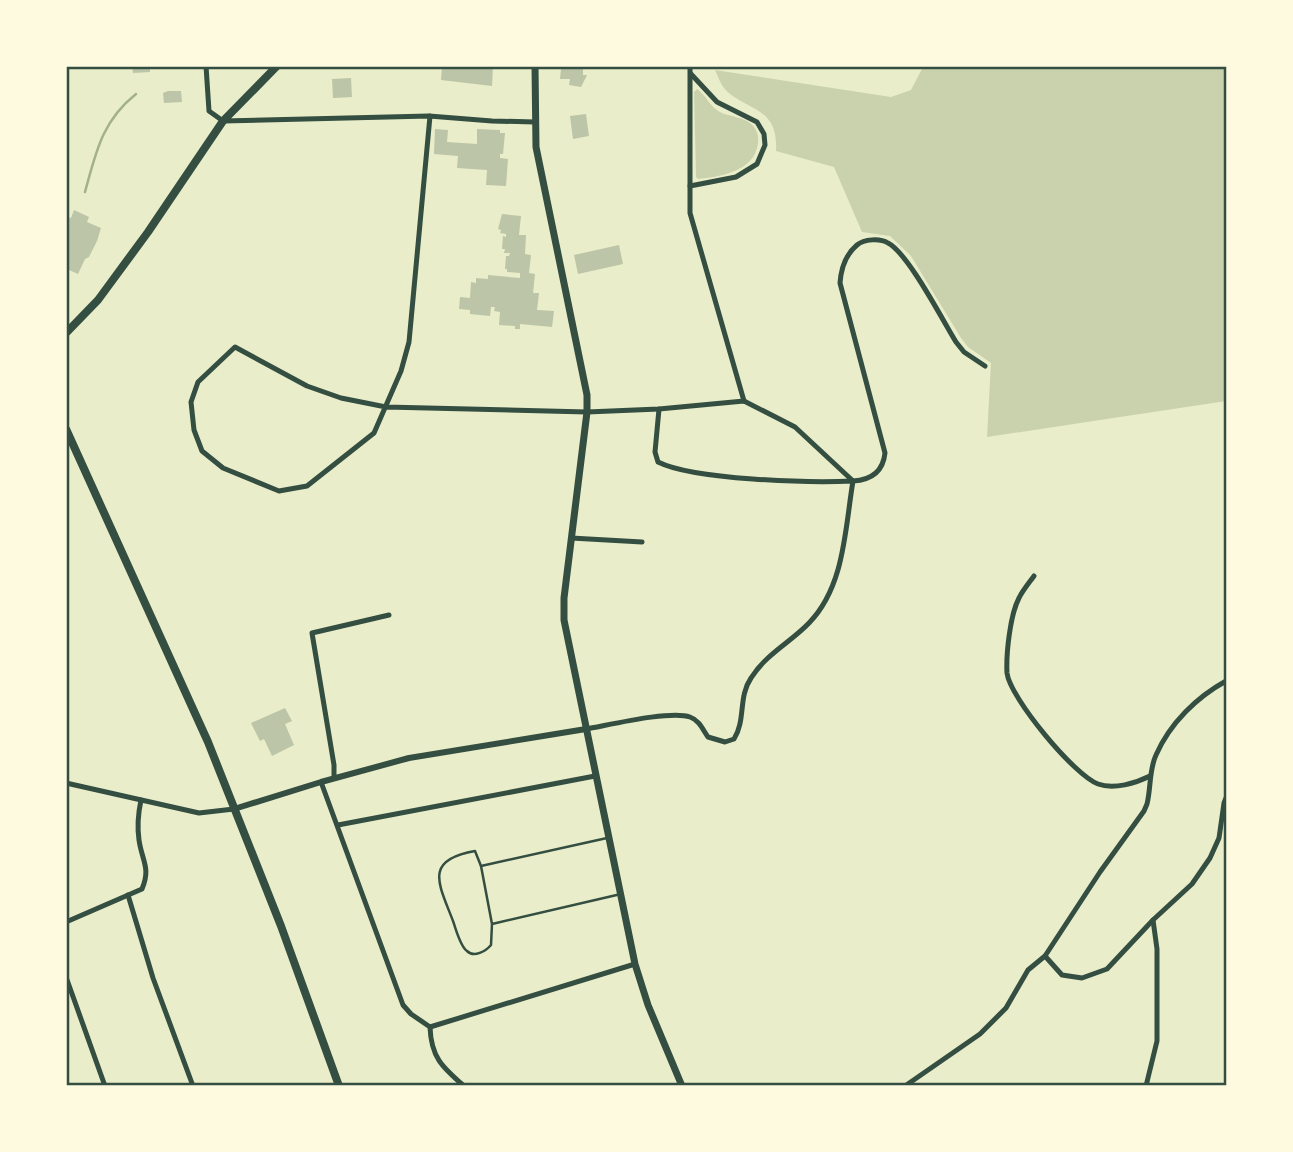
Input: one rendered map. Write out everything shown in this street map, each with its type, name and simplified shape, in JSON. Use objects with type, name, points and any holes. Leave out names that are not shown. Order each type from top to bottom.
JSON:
[{"type":"main road","points":[[66,333],[98,300],[223,121],[276,66]]},
{"type":"main road","points":[[535,66],[536,147],[582,368],[587,412],[564,598],[564,620],[635,964],[648,1005],[682,1086]]},
{"type":"main road","points":[[66,429],[208,742],[281,926],[339,1086]]},
{"type":"street","points":[[206,66],[209,111],[223,121],[430,116],[535,122]]},
{"type":"street","points":[[690,66],[690,213],[744,401]]},
{"type":"street","points":[[691,74],[717,102],[757,122],[764,134],[765,145],[757,164],[736,177],[691,187]]},
{"type":"street","points":[[430,116],[412,328],[401,371],[386,407],[374,433],[307,485],[279,491],[223,468],[202,451],[194,430],[191,402],[198,382],[235,347],[307,386],[341,398],[386,407],[587,412],[744,401],[795,427],[853,481]]},
{"type":"street","points":[[659,409],[655,452],[658,462],[669,468],[726,476],[830,482],[866,481],[874,476],[884,463],[885,453],[840,284],[841,269],[854,247],[870,240],[888,243],[906,260],[956,342],[964,352],[985,366]]},
{"type":"street","points":[[66,783],[200,813],[234,809],[409,758],[657,717],[684,716],[698,721],[708,737],[716,741],[734,739],[741,723],[743,693],[752,676],[762,663],[811,621],[834,584],[853,481]]},
{"type":"street","points":[[571,538],[642,542]]},
{"type":"street","points":[[1034,576],[1018,600],[1013,617],[1007,675],[1013,693],[1037,725],[1082,773],[1099,785],[1135,783],[1150,776]]},
{"type":"street","points":[[334,778],[313,632],[389,615]]},
{"type":"street","points":[[905,1086],[980,1034],[1006,1009],[1028,970],[1045,956],[1144,811],[1156,755],[1177,721],[1204,693],[1227,681]]},
{"type":"street","points":[[338,825],[595,776]]},
{"type":"street","points":[[321,782],[404,1005],[411,1014],[429,1027],[433,1051],[442,1067],[464,1086]]},
{"type":"street","points":[[1045,956],[1062,975],[1082,978],[1107,969],[1153,920],[1192,884],[1210,858],[1219,838],[1227,798]]},
{"type":"street","points":[[66,922],[142,889],[148,875],[139,843],[137,820],[141,800]]},
{"type":"street","points":[[128,895],[153,978],[193,1086]]},
{"type":"street","points":[[1146,1086],[1157,1041],[1157,949],[1153,920]]},
{"type":"street","points":[[429,1027],[635,964]]},
{"type":"street","points":[[66,977],[105,1086]]},
{"type":"lane","points":[[481,866],[608,838]]},
{"type":"lane","points":[[475,851],[481,866],[493,940],[488,949],[475,954],[466,951],[440,887],[439,876],[444,863],[454,856],[475,851]]},
{"type":"lane","points":[[492,923],[621,894]]},
{"type":"green space","points":[[923,67],[1226,67],[1226,401],[987,437],[991,363],[968,347],[961,338],[911,256],[890,236],[862,232],[834,167],[776,151],[776,138],[769,120],[727,92],[715,70],[891,97],[911,90]]},
{"type":"green space","points":[[697,89],[717,110],[747,121],[756,129],[758,143],[754,156],[733,172],[715,177],[696,177],[694,92]]},
{"type":"building","points":[[132,66],[150,66],[150,72],[133,73]]},
{"type":"building","points":[[442,66],[493,66],[492,86],[441,80]]},
{"type":"building","points":[[565,66],[583,66],[583,75],[587,75],[581,87],[569,85],[570,79],[560,79],[561,69]]},
{"type":"building","points":[[351,78],[352,97],[333,98],[332,79]]},
{"type":"building","points":[[181,91],[182,102],[164,103],[163,93]]},
{"type":"building","points":[[586,114],[589,136],[573,139],[570,116]]},
{"type":"building","points":[[435,129],[448,130],[447,142],[477,144],[477,129],[500,130],[500,133],[505,133],[503,154],[500,154],[500,158],[508,159],[506,186],[486,185],[487,170],[457,168],[458,156],[434,154]]},
{"type":"building","points":[[74,210],[89,217],[87,222],[101,228],[89,257],[85,259],[78,274],[69,270],[66,273],[66,219],[71,218]]},
{"type":"building","points":[[502,214],[521,216],[519,235],[526,235],[525,254],[531,255],[529,273],[535,274],[533,293],[539,293],[537,310],[554,311],[552,327],[520,324],[520,329],[515,329],[515,326],[499,325],[500,312],[494,311],[495,307],[491,307],[490,316],[470,314],[470,310],[459,309],[460,297],[470,298],[471,282],[476,283],[476,278],[488,279],[488,275],[520,278],[520,273],[507,272],[505,269],[506,256],[510,253],[504,253],[505,249],[502,249],[503,236],[506,237],[506,234],[500,233],[501,230],[498,229]]},
{"type":"building","points":[[619,245],[623,264],[578,274],[574,255]]},
{"type":"building","points":[[285,708],[292,721],[285,724],[294,745],[272,756],[264,739],[260,741],[251,723]]},
{"type":"waterway","points":[[85,192],[97,151],[108,126],[124,104],[136,94]]}]
